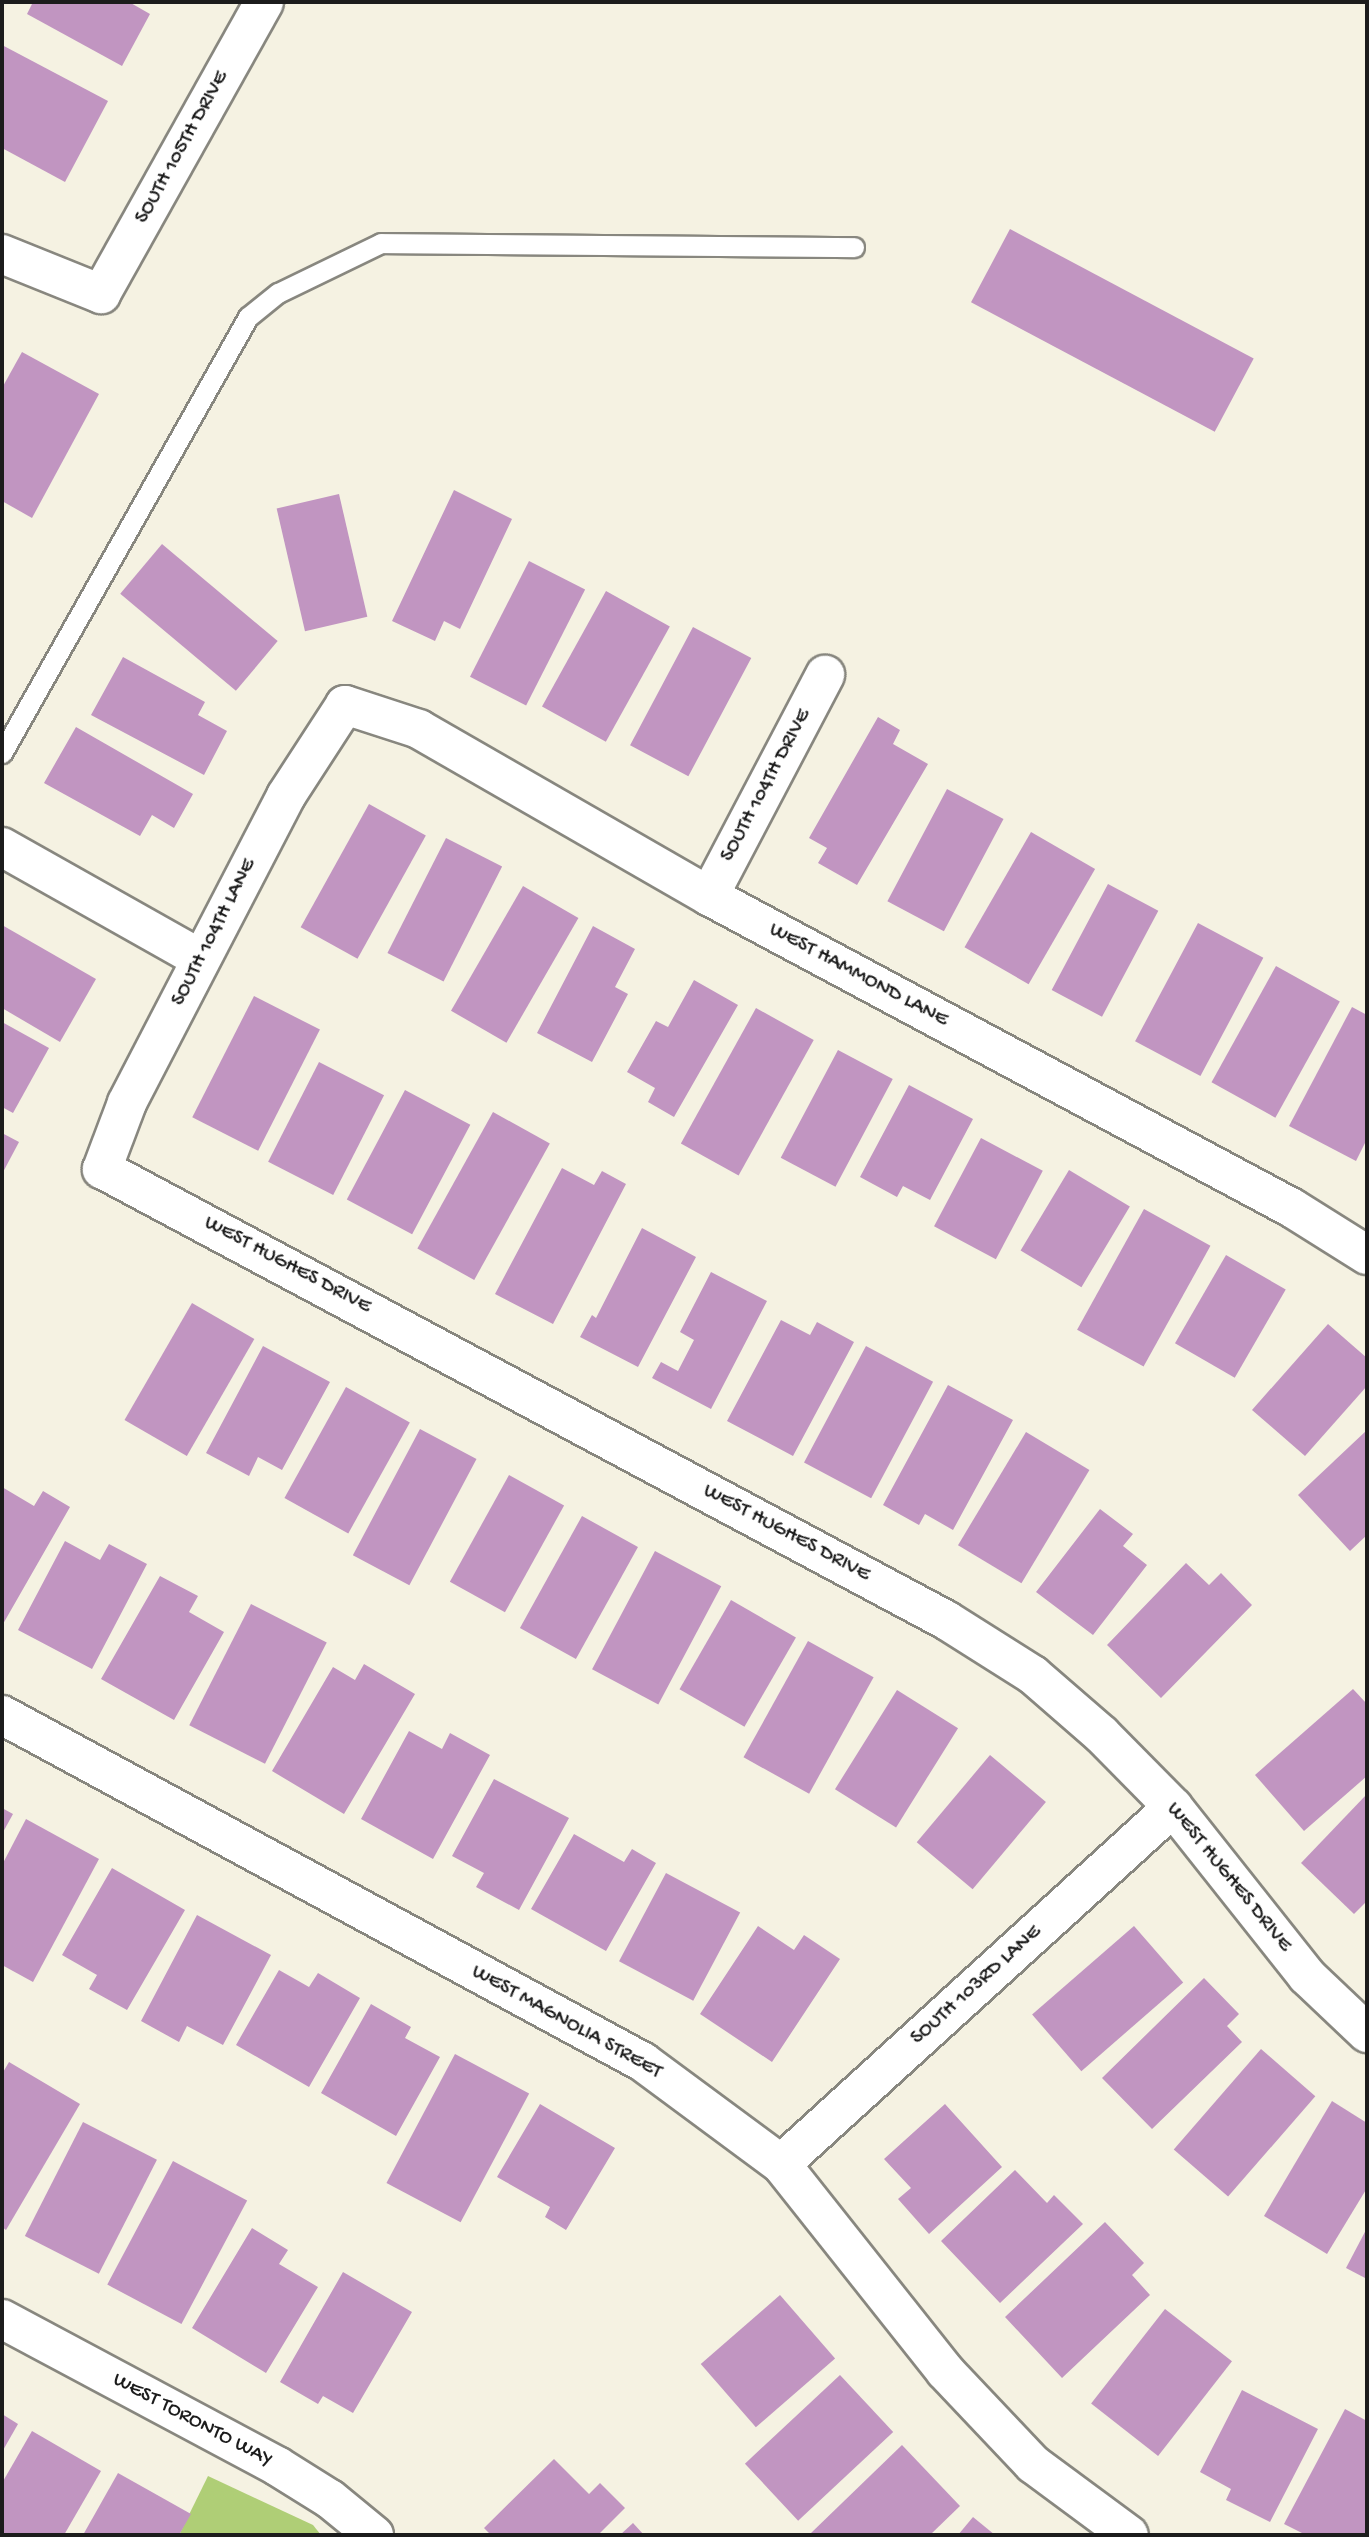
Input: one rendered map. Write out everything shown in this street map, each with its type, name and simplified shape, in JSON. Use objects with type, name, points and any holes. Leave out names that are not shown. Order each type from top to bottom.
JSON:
[{"type":"street","name":"SOUTH 105TH DRIVE","points":[[2,254],[102,294],[264,2]]},
{"type":"street","name":"SOUTH 104TH DRIVE","points":[[709,896],[825,675]]},
{"type":"street","name":"WEST HAMMOND LANE","points":[[345,705],[419,729],[709,896],[1292,1208],[1367,1255]]},
{"type":"street","name":"SOUTH 104TH LANE","points":[[102,1169],[127,1103],[286,796],[345,705]]},
{"type":"street","points":[[2,847],[201,959]]},
{"type":"street","name":"WEST HUGHES DRIVE","points":[[102,1169],[946,1620],[1033,1675],[1102,1735],[1173,1807],[1307,1976],[1367,2033]]},
{"type":"street","name":"WEST MAGNOLIA STREET","points":[[2,1715],[643,2062],[780,2164],[945,2371],[1033,2464],[1129,2535]]},
{"type":"street","name":"SOUTH 103RD LANE","points":[[780,2164],[1173,1807]]},
{"type":"street","name":"WEST TORONTO WAY","points":[[2,2319],[277,2466],[330,2499],[374,2535]]},
{"type":"lane","points":[[2,753],[248,317],[278,293],[381,243],[854,247]]},
{"type":"green space","points":[[208,2476],[313,2525],[321,2535],[179,2535]]},
{"type":"building","points":[[33,2],[129,2],[150,14],[122,66],[27,14]]},
{"type":"building","points":[[2,45],[108,101],[65,182],[2,148]]},
{"type":"building","points":[[1010,229],[1254,359],[1215,432],[971,302]]},
{"type":"building","points":[[22,352],[99,394],[32,518],[2,501],[2,388]]},
{"type":"building","points":[[454,490],[512,519],[460,629],[444,621],[435,641],[392,621]]},
{"type":"building","points":[[339,494],[367,617],[305,631],[277,508]]},
{"type":"building","points":[[162,544],[278,641],[236,691],[120,594]]},
{"type":"building","points":[[529,561],[585,590],[526,705],[470,677]]},
{"type":"building","points":[[606,591],[670,626],[606,742],[542,706]]},
{"type":"building","points":[[693,627],[751,658],[688,776],[630,745]]},
{"type":"building","points":[[123,657],[205,702],[198,715],[227,731],[204,775],[91,715]]},
{"type":"building","points":[[878,717],[900,730],[893,744],[928,764],[857,885],[818,863],[827,848],[809,838]]},
{"type":"building","points":[[76,727],[193,794],[174,828],[152,815],[140,836],[44,783]]},
{"type":"building","points":[[947,789],[1004,819],[944,931],[887,901]]},
{"type":"building","points":[[369,804],[426,836],[357,959],[301,927]]},
{"type":"building","points":[[1031,832],[1095,869],[1029,984],[964,947]]},
{"type":"building","points":[[446,838],[502,867],[444,982],[387,953]]},
{"type":"building","points":[[1108,884],[1158,911],[1102,1017],[1052,990]]},
{"type":"building","points":[[523,886],[578,918],[506,1043],[451,1011]]},
{"type":"building","points":[[1198,923],[1263,958],[1200,1076],[1135,1041]]},
{"type":"building","points":[[2,925],[96,979],[60,1042],[2,1008]]},
{"type":"building","points":[[593,926],[635,949],[615,987],[628,994],[592,1062],[537,1033]]},
{"type":"building","points":[[1276,966],[1340,1001],[1275,1118],[1212,1082]]},
{"type":"building","points":[[694,980],[738,1005],[674,1117],[648,1102],[655,1088],[627,1072],[656,1021],[668,1027]]},
{"type":"building","points":[[254,996],[320,1030],[258,1151],[192,1117]]},
{"type":"building","points":[[1352,1007],[1367,1015],[1367,1139],[1356,1161],[1289,1126]]},
{"type":"building","points":[[756,1008],[814,1040],[739,1176],[681,1144]]},
{"type":"building","points":[[2,1022],[49,1048],[13,1113],[2,1107]]},
{"type":"building","points":[[838,1050],[893,1079],[835,1187],[781,1158]]},
{"type":"building","points":[[319,1062],[384,1095],[333,1195],[268,1162]]},
{"type":"building","points":[[909,1085],[973,1119],[930,1200],[903,1186],[897,1197],[860,1177]]},
{"type":"building","points":[[405,1090],[470,1125],[412,1234],[347,1199]]},
{"type":"building","points":[[493,1112],[550,1144],[474,1280],[417,1248]]},
{"type":"building","points":[[2,1133],[19,1142],[2,1174]]},
{"type":"building","points":[[981,1138],[1043,1171],[996,1259],[934,1226]]},
{"type":"building","points":[[562,1168],[594,1185],[602,1171],[626,1184],[553,1324],[495,1294]]},
{"type":"building","points":[[1069,1170],[1130,1207],[1081,1287],[1021,1251]]},
{"type":"building","points":[[1144,1209],[1210,1246],[1144,1367],[1077,1330]]},
{"type":"building","points":[[642,1228],[696,1257],[638,1367],[580,1337],[592,1315],[596,1318]]},
{"type":"building","points":[[1226,1255],[1286,1290],[1235,1378],[1175,1343]]},
{"type":"building","points":[[711,1272],[767,1301],[711,1409],[652,1378],[661,1362],[678,1371],[694,1340],[680,1332]]},
{"type":"building","points":[[192,1303],[254,1339],[187,1456],[124,1420]]},
{"type":"building","points":[[781,1320],[810,1335],[817,1322],[854,1342],[793,1456],[727,1421]]},
{"type":"building","points":[[1328,1324],[1367,1358],[1367,1386],[1305,1456],[1252,1410]]},
{"type":"building","points":[[263,1346],[330,1382],[282,1470],[258,1457],[249,1476],[206,1453]]},
{"type":"building","points":[[866,1346],[933,1382],[871,1498],[804,1463]]},
{"type":"building","points":[[948,1385],[1013,1420],[953,1530],[925,1514],[919,1525],[883,1505]]},
{"type":"building","points":[[346,1387],[410,1422],[348,1533],[284,1498]]},
{"type":"building","points":[[420,1429],[477,1459],[409,1585],[353,1555]]},
{"type":"building","points":[[1367,1430],[1367,1535],[1350,1551],[1298,1495]]},
{"type":"building","points":[[1026,1432],[1089,1470],[1021,1583],[958,1545]]},
{"type":"building","points":[[509,1475],[564,1506],[505,1612],[450,1582]]},
{"type":"building","points":[[2,1487],[34,1506],[43,1491],[70,1507],[3,1624]]},
{"type":"building","points":[[1100,1509],[1133,1534],[1123,1546],[1147,1565],[1093,1635],[1036,1592]]},
{"type":"building","points":[[582,1516],[638,1547],[576,1659],[520,1628]]},
{"type":"building","points":[[65,1541],[100,1560],[109,1544],[147,1564],[92,1669],[18,1630]]},
{"type":"building","points":[[655,1551],[721,1586],[658,1705],[592,1669]]},
{"type":"building","points":[[1186,1563],[1209,1585],[1221,1573],[1252,1605],[1161,1698],[1107,1645]]},
{"type":"building","points":[[160,1576],[198,1596],[189,1612],[224,1632],[174,1720],[101,1679]]},
{"type":"building","points":[[731,1600],[796,1638],[744,1727],[680,1689]]},
{"type":"building","points":[[251,1604],[327,1643],[265,1764],[189,1725]]},
{"type":"building","points":[[808,1641],[874,1677],[809,1794],[744,1757]]},
{"type":"building","points":[[364,1664],[415,1694],[344,1814],[272,1771],[333,1667],[355,1680]]},
{"type":"building","points":[[1353,1689],[1367,1704],[1367,1776],[1304,1831],[1255,1775]]},
{"type":"building","points":[[897,1690],[958,1728],[896,1827],[835,1789]]},
{"type":"building","points":[[409,1731],[442,1749],[450,1733],[490,1755],[433,1859],[361,1819]]},
{"type":"building","points":[[990,1755],[1046,1802],[973,1889],[917,1842]]},
{"type":"building","points":[[494,1779],[569,1818],[519,1910],[476,1887],[484,1873],[452,1856]]},
{"type":"building","points":[[1367,1794],[1367,1901],[1354,1914],[1301,1863]]},
{"type":"building","points":[[2,1808],[13,1814],[2,1834]]},
{"type":"building","points":[[26,1819],[99,1859],[33,1982],[2,1965],[2,1865]]},
{"type":"building","points":[[574,1834],[624,1862],[632,1849],[656,1863],[606,1951],[531,1909]]},
{"type":"building","points":[[112,1868],[185,1910],[127,2010],[89,1989],[97,1975],[62,1955]]},
{"type":"building","points":[[666,1873],[740,1912],[693,2001],[619,1961]]},
{"type":"building","points":[[197,1915],[271,1955],[223,2045],[187,2026],[179,2042],[141,2021]]},
{"type":"building","points":[[758,1926],[794,1950],[804,1935],[840,1959],[772,2062],[700,2014]]},
{"type":"building","points":[[1134,1926],[1183,1983],[1081,2071],[1032,2015]]},
{"type":"building","points":[[279,1970],[309,1987],[318,1973],[360,1998],[309,2087],[236,2045]]},
{"type":"building","points":[[1204,1978],[1239,2014],[1227,2026],[1242,2042],[1152,2129],[1102,2078]]},
{"type":"building","points":[[371,2004],[411,2027],[405,2038],[440,2057],[396,2136],[321,2093]]},
{"type":"building","points":[[1261,2049],[1315,2096],[1228,2197],[1174,2149]]},
{"type":"building","points":[[455,2054],[529,2093],[461,2222],[386,2183]]},
{"type":"building","points":[[9,2062],[80,2104],[6,2230],[2,2227],[2,2074]]},
{"type":"building","points":[[1332,2101],[1367,2123],[1367,2188],[1327,2254],[1264,2216]]},
{"type":"building","points":[[540,2104],[615,2148],[566,2230],[545,2217],[550,2207],[497,2177]]},
{"type":"building","points":[[945,2104],[1002,2167],[929,2234],[898,2199],[911,2188],[884,2159]]},
{"type":"building","points":[[83,2122],[157,2160],[99,2274],[25,2236]]},
{"type":"building","points":[[173,2161],[247,2200],[181,2324],[107,2285]]},
{"type":"building","points":[[1015,2170],[1047,2203],[1054,2195],[1083,2224],[1000,2303],[941,2241]]},
{"type":"building","points":[[1105,2222],[1144,2263],[1132,2275],[1150,2295],[1062,2378],[1005,2317]]},
{"type":"building","points":[[252,2228],[288,2250],[279,2264],[318,2287],[266,2373],[192,2328]]},
{"type":"building","points":[[1367,2228],[1367,2279],[1346,2268]]},
{"type":"building","points":[[343,2272],[412,2312],[353,2413],[323,2396],[318,2404],[280,2382]]},
{"type":"building","points":[[780,2295],[835,2358],[756,2427],[701,2364]]},
{"type":"building","points":[[1165,2309],[1232,2361],[1158,2456],[1091,2404]]},
{"type":"building","points":[[840,2375],[893,2432],[798,2521],[745,2464]]},
{"type":"building","points":[[1242,2390],[1318,2429],[1270,2522],[1226,2500],[1231,2489],[1200,2472]]},
{"type":"building","points":[[1345,2409],[1367,2421],[1367,2535],[1306,2535],[1284,2524]]},
{"type":"building","points":[[2,2414],[18,2424],[2,2452]]},
{"type":"building","points":[[32,2431],[101,2471],[64,2535],[2,2535],[2,2483]]},
{"type":"building","points":[[902,2445],[960,2506],[930,2535],[811,2533]]},
{"type":"building","points":[[554,2459],[589,2494],[600,2483],[625,2508],[598,2535],[491,2535],[484,2528]]},
{"type":"building","points":[[118,2473],[191,2514],[179,2535],[83,2535]]},
{"type":"building","points":[[973,2517],[995,2535],[958,2535]]},
{"type":"building","points":[[633,2523],[644,2535],[620,2535]]}]
